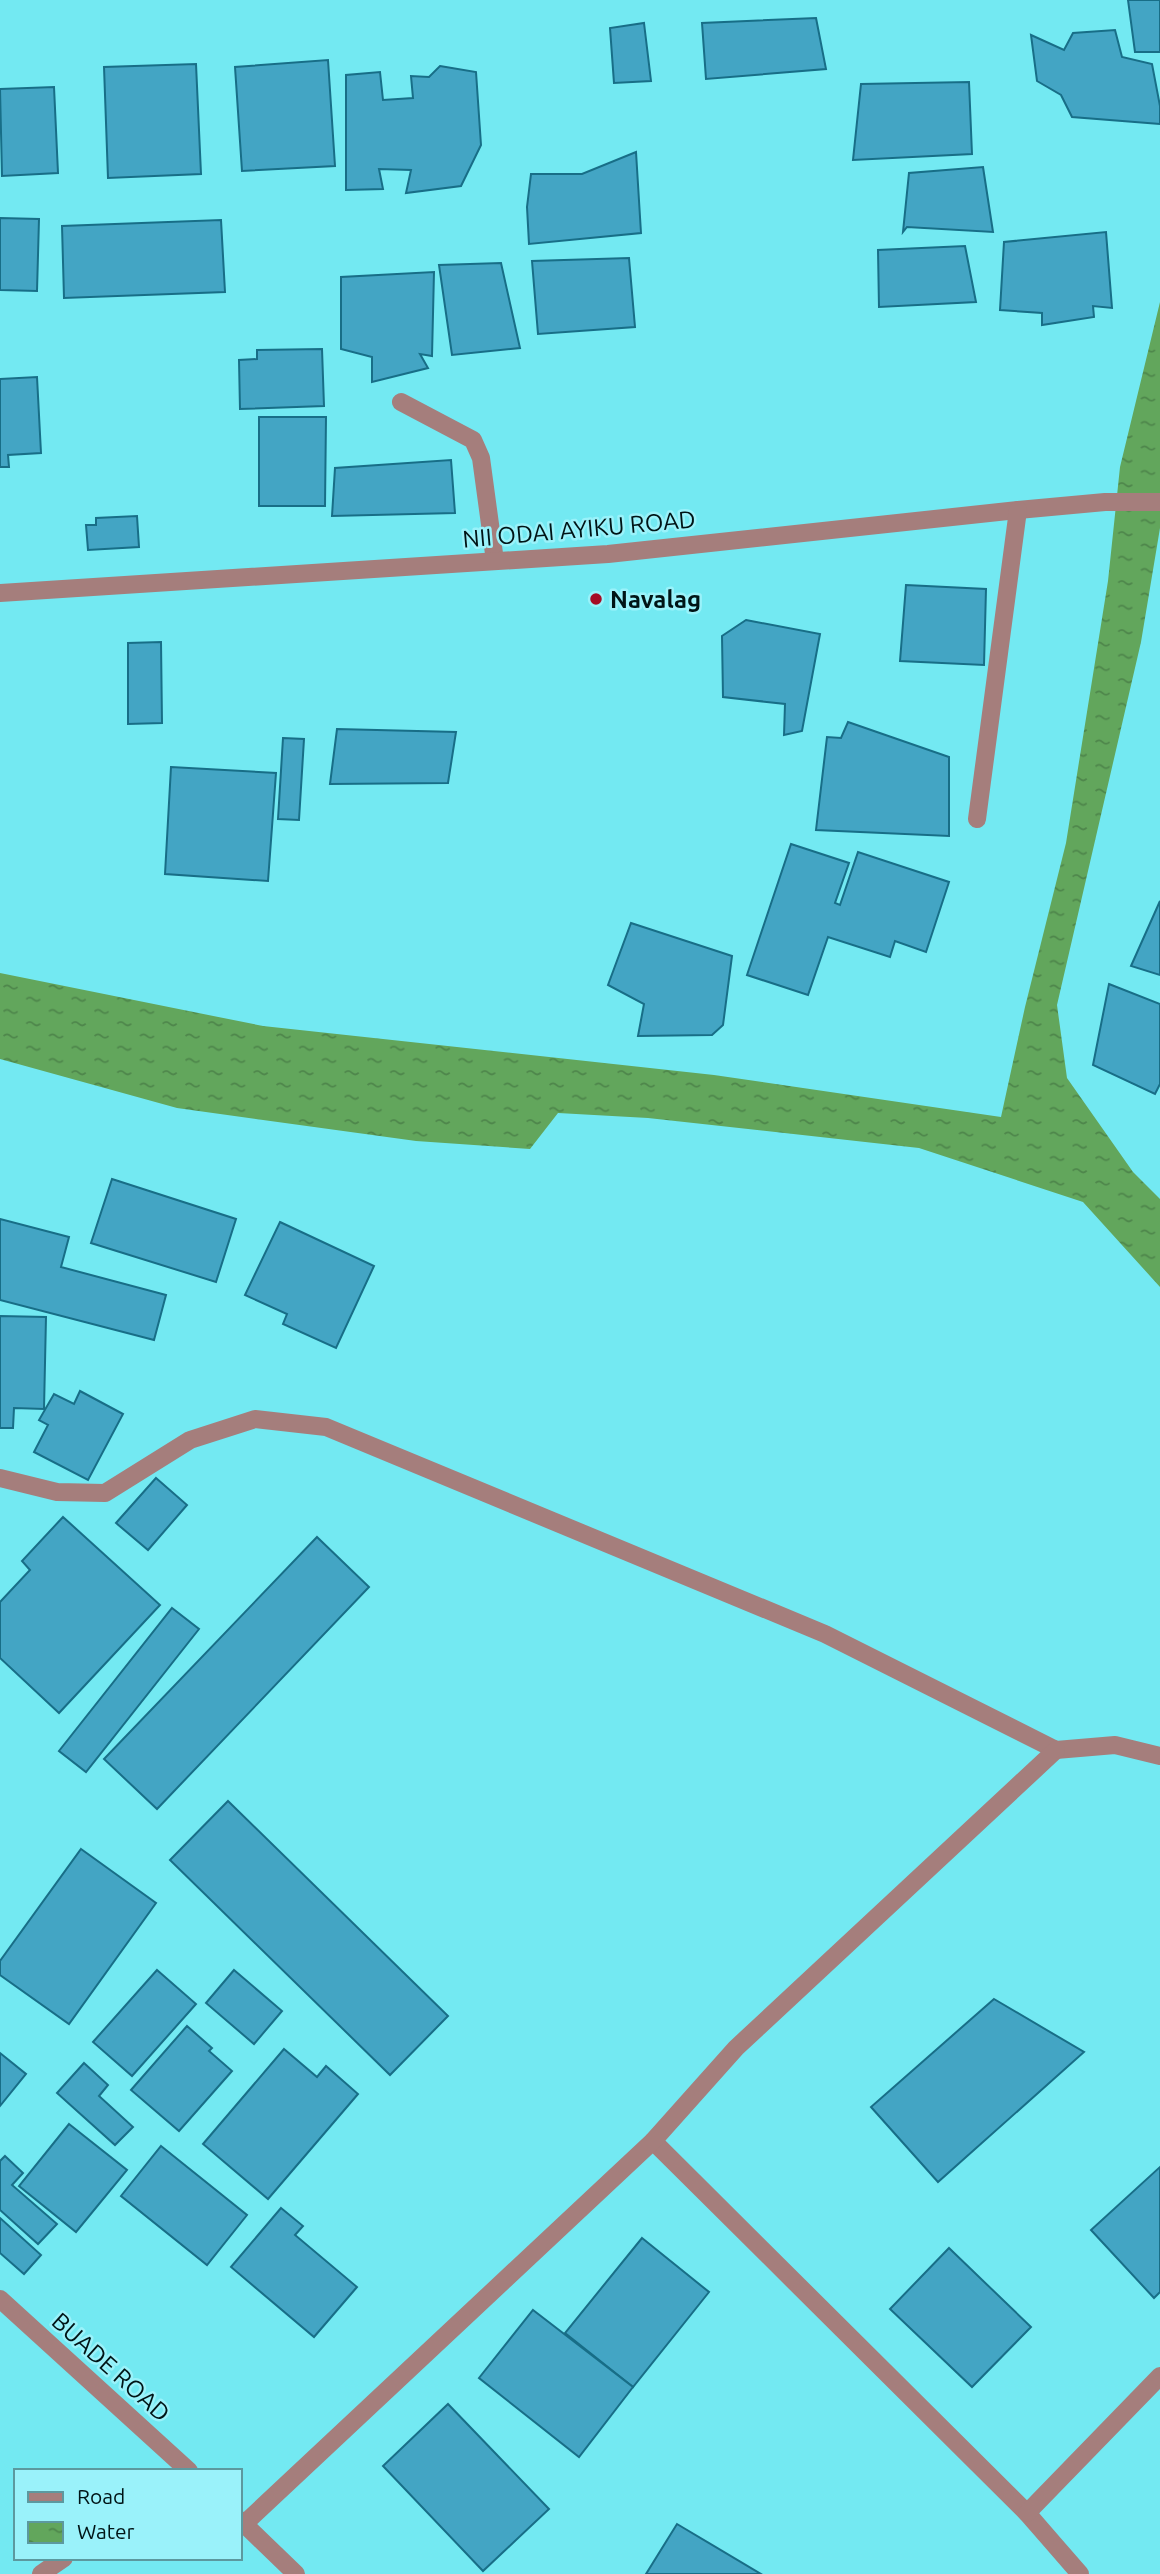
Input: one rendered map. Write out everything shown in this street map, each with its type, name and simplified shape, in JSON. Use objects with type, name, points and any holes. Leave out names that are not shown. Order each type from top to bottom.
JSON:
[{"type":"street","points":[[401,402],[473,440],[481,458],[495,561]]},
{"type":"street","name":"NII ODAI AYIKU ROAD","points":[[0,593],[608,554],[1018,510],[1105,502],[1160,502]]},
{"type":"street","points":[[978,819],[1018,510]]},
{"type":"street","points":[[0,1478],[57,1492],[105,1493],[190,1440],[255,1419],[326,1427],[825,1634],[1056,1750],[1115,1745],[1160,1756]]},
{"type":"street","points":[[296,2574],[242,2522],[653,2141],[736,2048],[1056,1750]]},
{"type":"street","points":[[653,2141],[1027,2513],[1080,2574]]},
{"type":"street","name":"BUADE ROAD","points":[[0,2299],[187,2469]]},
{"type":"street","points":[[1027,2513],[1160,2376]]},
{"type":"street","points":[[41,2574],[61,2560]]},
{"type":"water","points":[[1160,302],[1160,528],[1141,642],[1057,1005],[1067,1078],[1133,1172],[1160,1199],[1160,1287],[1083,1202],[919,1148],[648,1118],[558,1113],[530,1149],[416,1141],[177,1108],[0,1059],[0,973],[263,1026],[714,1075],[1001,1117],[1066,843],[1108,581],[1120,467]]},
{"type":"building","points":[[1128,0],[1160,0],[1160,52],[1135,52]]},
{"type":"building","points":[[816,18],[826,69],[706,79],[702,23]]},
{"type":"building","points":[[644,23],[651,81],[614,83],[610,28]]},
{"type":"building","points":[[1115,30],[1122,57],[1152,64],[1160,106],[1160,124],[1072,117],[1061,95],[1037,81],[1031,35],[1064,50],[1073,33]]},
{"type":"building","points":[[328,60],[335,166],[242,171],[235,67]]},
{"type":"building","points":[[196,64],[201,174],[108,178],[104,67]]},
{"type":"building","points":[[440,66],[476,72],[481,145],[461,186],[406,193],[411,170],[379,169],[383,189],[346,190],[346,75],[380,72],[383,100],[413,98],[411,76],[429,77]]},
{"type":"building","points":[[969,82],[972,154],[853,160],[861,84]]},
{"type":"building","points":[[54,87],[58,173],[2,176],[0,89]]},
{"type":"building","points":[[636,152],[641,233],[529,244],[527,207],[531,174],[582,174]]},
{"type":"building","points":[[983,167],[993,232],[907,227],[903,232],[909,173]]},
{"type":"building","points":[[0,218],[39,219],[37,291],[0,290]]},
{"type":"building","points":[[221,220],[225,292],[64,298],[62,226]]},
{"type":"building","points":[[1106,232],[1112,308],[1093,306],[1094,317],[1042,325],[1042,313],[1000,310],[1004,242]]},
{"type":"building","points":[[965,246],[976,302],[879,307],[878,250]]},
{"type":"building","points":[[629,258],[635,327],[538,334],[532,261]]},
{"type":"building","points":[[501,263],[520,348],[452,355],[439,265]]},
{"type":"building","points":[[434,272],[432,356],[420,354],[428,368],[372,382],[372,357],[341,349],[341,277]]},
{"type":"building","points":[[322,349],[324,406],[240,409],[239,360],[257,359],[257,350]]},
{"type":"building","points":[[37,377],[41,453],[8,455],[9,467],[0,467],[0,379]]},
{"type":"building","points":[[259,417],[326,417],[325,506],[259,506]]},
{"type":"building","points":[[451,460],[455,513],[332,516],[335,468]]},
{"type":"building","points":[[137,516],[139,547],[88,550],[86,525],[96,525],[96,518]]},
{"type":"building","points":[[906,585],[986,589],[984,665],[900,661]]},
{"type":"building","points":[[746,620],[820,634],[802,731],[784,735],[785,704],[723,697],[722,636]]},
{"type":"building","points":[[161,642],[162,723],[128,724],[128,643]]},
{"type":"building","points":[[848,722],[949,757],[949,836],[816,830],[827,737],[841,738]]},
{"type":"building","points":[[337,729],[456,732],[448,783],[330,784]]},
{"type":"building","points":[[283,738],[304,739],[299,820],[278,819]]},
{"type":"building","points":[[171,767],[276,773],[268,881],[165,874]]},
{"type":"building","points":[[791,844],[849,863],[835,903],[840,905],[858,852],[949,882],[926,952],[895,941],[890,957],[828,937],[808,995],[747,975]]},
{"type":"building","points":[[1160,901],[1160,975],[1131,966]]},
{"type":"building","points":[[631,923],[732,956],[723,1025],[712,1035],[638,1036],[644,1004],[608,985]]},
{"type":"building","points":[[1109,984],[1160,1004],[1160,1084],[1155,1094],[1093,1065]]},
{"type":"building","points":[[112,1179],[236,1219],[216,1282],[91,1243]]},
{"type":"building","points":[[0,1219],[69,1237],[61,1267],[166,1295],[154,1340],[0,1300]]},
{"type":"building","points":[[280,1222],[374,1266],[336,1348],[283,1324],[287,1314],[245,1295]]},
{"type":"building","points":[[0,1316],[46,1317],[44,1409],[14,1408],[13,1428],[0,1428]]},
{"type":"building","points":[[80,1391],[123,1414],[88,1480],[34,1452],[48,1425],[39,1420],[54,1394],[74,1404]]},
{"type":"building","points":[[156,1478],[187,1505],[148,1550],[116,1523]]},
{"type":"building","points":[[63,1517],[160,1605],[59,1713],[0,1658],[0,1602],[30,1570],[22,1561]]},
{"type":"building","points":[[317,1537],[369,1587],[157,1809],[104,1759]]},
{"type":"building","points":[[172,1608],[199,1629],[86,1772],[59,1751]]},
{"type":"building","points":[[228,1801],[448,2016],[390,2075],[170,1860]]},
{"type":"building","points":[[81,1849],[156,1903],[69,2024],[0,1975],[0,1961]]},
{"type":"building","points":[[157,1970],[196,2004],[132,2076],[93,2042]]},
{"type":"building","points":[[234,1970],[282,2011],[254,2044],[206,2003]]},
{"type":"building","points":[[994,1999],[1084,2052],[938,2182],[871,2107]]},
{"type":"building","points":[[187,2026],[212,2048],[209,2051],[232,2071],[179,2131],[131,2090]]},
{"type":"building","points":[[284,2049],[317,2077],[326,2066],[358,2094],[268,2199],[203,2144]]},
{"type":"building","points":[[0,2053],[26,2074],[0,2106]]},
{"type":"building","points":[[84,2063],[108,2085],[99,2096],[133,2127],[115,2145],[57,2093]]},
{"type":"building","points":[[69,2124],[127,2170],[76,2232],[19,2186]]},
{"type":"building","points":[[161,2146],[247,2215],[207,2265],[121,2196]]},
{"type":"building","points":[[5,2156],[23,2173],[12,2185],[57,2224],[38,2244],[0,2210],[0,2161]]},
{"type":"building","points":[[1160,2167],[1160,2292],[1154,2298],[1091,2230]]},
{"type":"building","points":[[281,2208],[303,2226],[295,2235],[357,2287],[314,2337],[231,2267]]},
{"type":"building","points":[[0,2218],[41,2255],[24,2274],[0,2253]]},
{"type":"building","points":[[642,2238],[709,2292],[633,2387],[565,2333]]},
{"type":"building","points":[[949,2248],[1031,2327],[972,2387],[890,2309]]},
{"type":"building","points":[[533,2310],[633,2387],[579,2457],[479,2378]]},
{"type":"building","points":[[448,2404],[549,2509],[483,2571],[383,2466]]},
{"type":"building","points":[[677,2524],[761,2574],[646,2574]]},
{"type":"place","name":"Navalag","points":[[596,599]]}]
